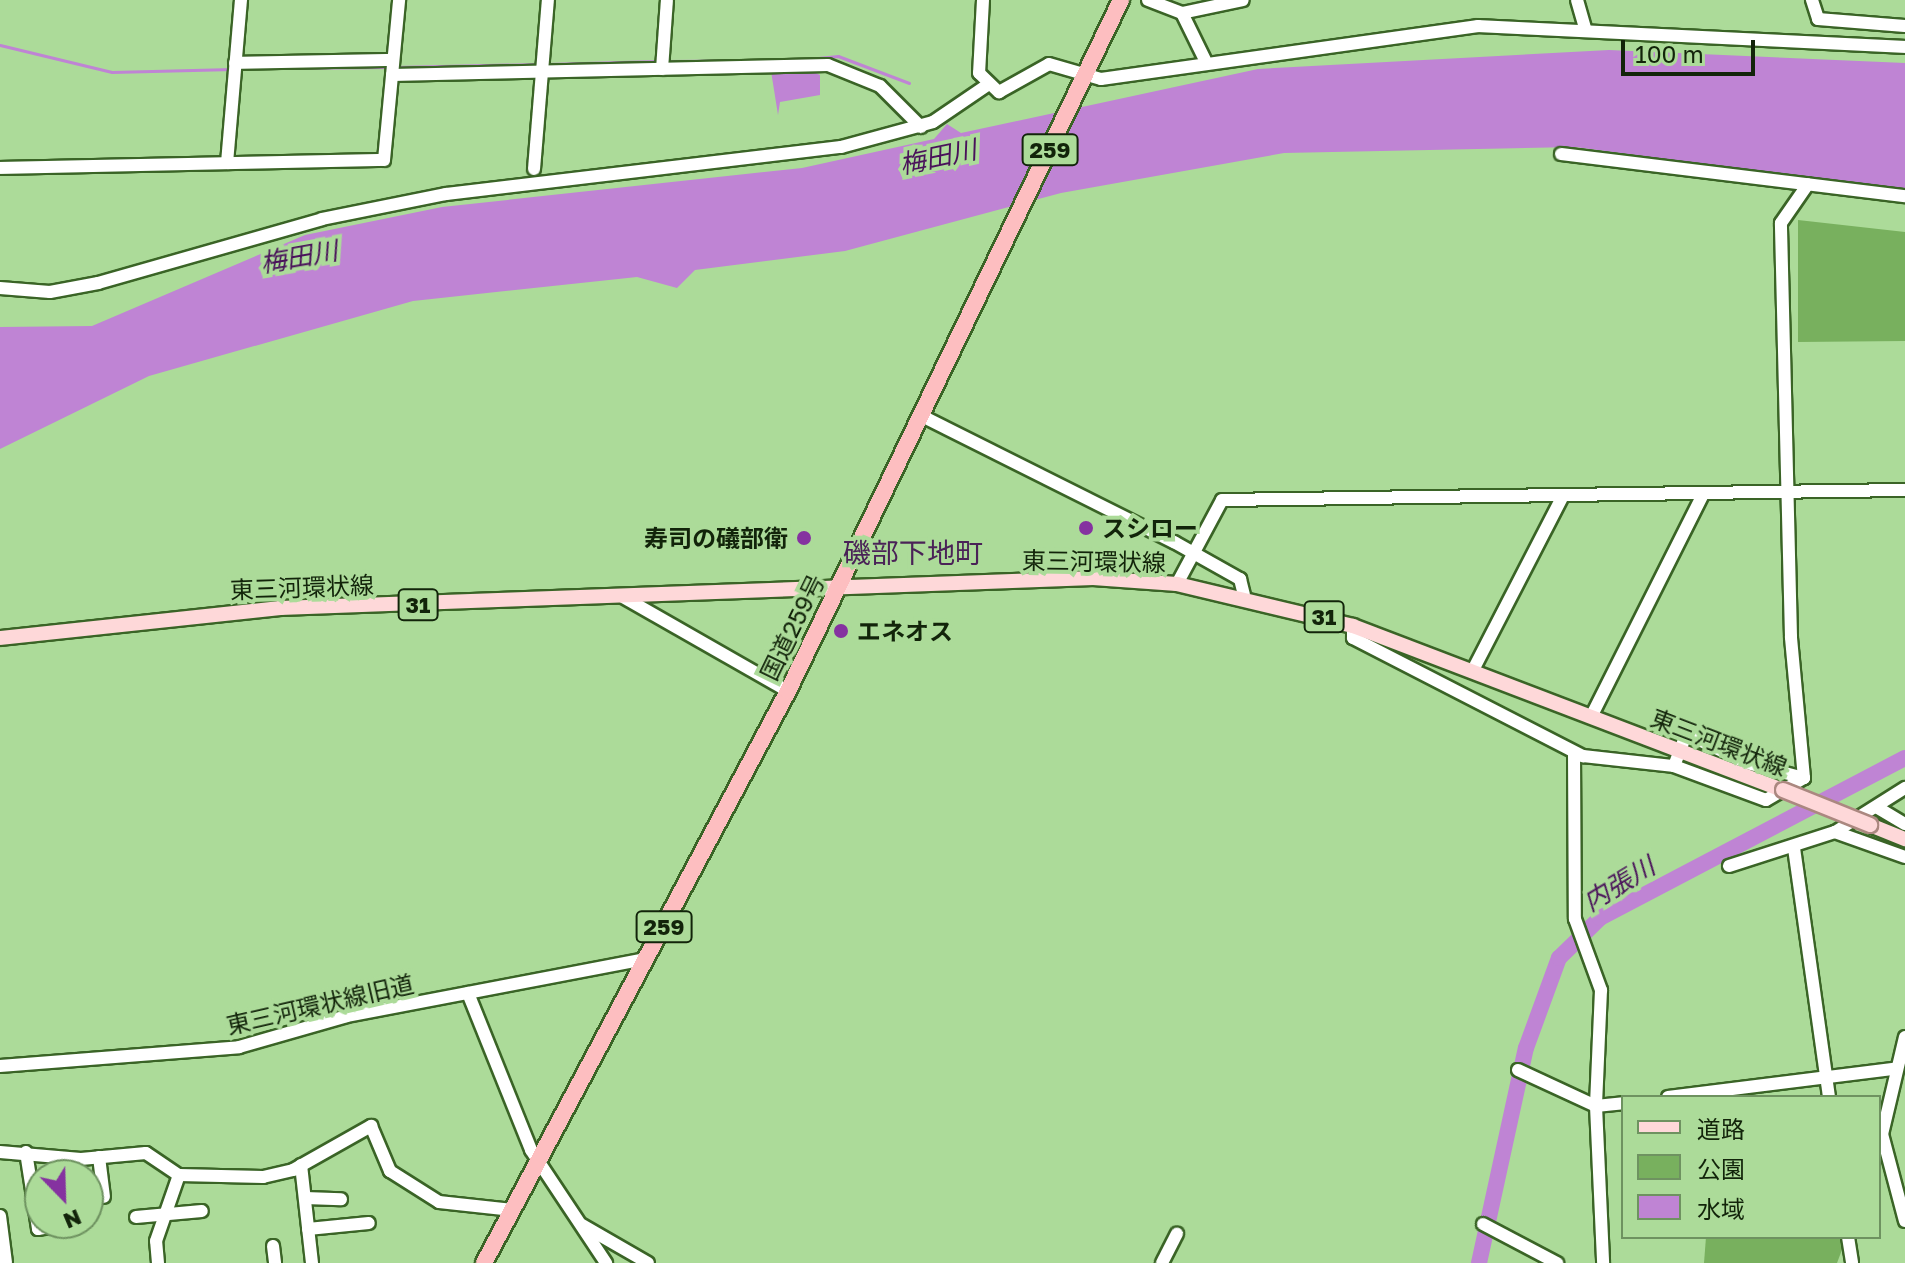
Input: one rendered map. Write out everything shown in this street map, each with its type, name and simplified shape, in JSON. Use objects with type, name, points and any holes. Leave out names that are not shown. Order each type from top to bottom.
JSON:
[{"type":"highway","name":"国道259号","points":[[484,1263],[538,1155],[647,959],[788,691],[1121,0]]},
{"type":"main road","name":"東三河環状線","points":[[0,638],[280,608],[1093,578],[1177,584],[1244,595],[1353,626],[1905,839]]},
{"type":"street","points":[[227,163],[241,0]]},
{"type":"street","points":[[0,168],[384,160],[399,0]]},
{"type":"street","points":[[534,169],[548,0]]},
{"type":"street","points":[[662,64],[667,0]]},
{"type":"street","points":[[983,0],[977,53],[986,86]]},
{"type":"street","points":[[1148,0],[1182,13],[1243,0]]},
{"type":"street","points":[[1577,0],[1585,28]]},
{"type":"street","points":[[1812,0],[1818,19],[1905,26]]},
{"type":"street","points":[[1182,13],[1205,60]]},
{"type":"street","points":[[986,86],[1012,88],[1049,64],[1070,67],[1084,80],[1438,28],[1585,28],[1905,47]]},
{"type":"street","points":[[235,67],[828,65],[880,86],[921,127]]},
{"type":"street","points":[[0,288],[50,292],[98,283],[308,222],[446,194],[792,157],[921,127],[971,103],[986,86]]},
{"type":"street","points":[[1561,154],[1905,196]]},
{"type":"street","points":[[1804,778],[1793,681],[1781,223],[1808,184]]},
{"type":"street","points":[[920,415],[1240,579],[1244,595]]},
{"type":"street","points":[[1177,584],[1222,500],[1789,495],[1905,490]]},
{"type":"street","points":[[1591,717],[1703,494]]},
{"type":"street","points":[[1472,672],[1563,496]]},
{"type":"street","points":[[623,597],[788,691]]},
{"type":"street","points":[[1353,626],[1353,638],[1574,753],[1674,766],[1766,800],[1804,778]]},
{"type":"street","points":[[1674,766],[1679,750],[1693,737],[1747,763],[1804,778]]},
{"type":"street","points":[[1574,753],[1576,925],[1601,990],[1596,1106],[1603,1263]]},
{"type":"street","points":[[1729,866],[1794,848],[1835,832],[1878,808],[1905,788]]},
{"type":"street","points":[[1878,808],[1905,824]]},
{"type":"street","points":[[1835,832],[1905,857]]},
{"type":"street","points":[[1794,848],[1829,1095]]},
{"type":"street","name":"東三河環状線旧道","points":[[0,1066],[146,1060],[239,1047],[347,1016],[647,959]]},
{"type":"street","points":[[468,993],[473,1019],[538,1155],[606,1263]]},
{"type":"street","points":[[1904,1216],[1882,1134],[1894,1069],[1905,1037]]},
{"type":"street","points":[[1685,1095],[1894,1069]]},
{"type":"street","points":[[1518,1070],[1596,1106],[1621,1103]]},
{"type":"street","points":[[0,1152],[26,1152],[65,1159],[146,1153],[179,1175],[263,1177],[301,1165],[371,1126],[390,1171],[439,1202],[513,1210]]},
{"type":"street","points":[[26,1152],[27,1159]]},
{"type":"street","points":[[301,1165],[312,1263]]},
{"type":"street","points":[[158,1263],[165,1214],[179,1175]]},
{"type":"street","points":[[305,1198],[341,1199]]},
{"type":"street","points":[[136,1217],[202,1211]]},
{"type":"street","points":[[0,1218],[6,1263]]},
{"type":"street","points":[[308,1229],[369,1223]]},
{"type":"street","points":[[580,1223],[648,1263]]},
{"type":"street","points":[[1483,1224],[1557,1263]]},
{"type":"street","points":[[1162,1263],[1177,1234]]},
{"type":"street","points":[[1848,1239],[1852,1263]]},
{"type":"street","points":[[273,1246],[275,1263]]},
{"type":"green space","points":[[1798,220],[1905,232],[1905,341],[1798,342]]},
{"type":"green space","points":[[1706,1239],[1841,1239],[1843,1247],[1837,1263],[1704,1263]]},
{"type":"water","name":"梅田川","points":[[1609,50],[1905,63],[1905,191],[1575,147],[1284,153],[1061,193],[845,251],[695,270],[677,288],[637,277],[413,301],[149,376],[0,449],[0,327],[92,326],[305,235],[442,207],[802,168],[934,139],[947,124],[961,133],[1258,69]]},
{"type":"water","points":[[810,70],[820,75],[820,95],[780,102],[778,115],[771,71]]},
{"type":"waterway","points":[[0,45],[112,72],[233,69]]},
{"type":"waterway","points":[[818,58],[838,56],[909,83]]},
{"type":"waterway","points":[[668,61],[818,60]]},
{"type":"waterway","points":[[548,64],[657,61]]},
{"type":"waterway","points":[[396,67],[541,64]]},
{"type":"waterway","points":[[276,68],[389,67]]},
{"type":"waterway","name":"内張川","points":[[1479,1263],[1526,1048],[1559,958],[1600,918],[1905,758]]},
{"type":"place","name":"スシロー","points":[[1086,528]]},
{"type":"place","name":"寿司の礒部衛","points":[[804,538]]},
{"type":"place","name":"エネオス","points":[[841,631]]},
{"type":"district","name":"磯部下地町","points":[[913,553]]}]
